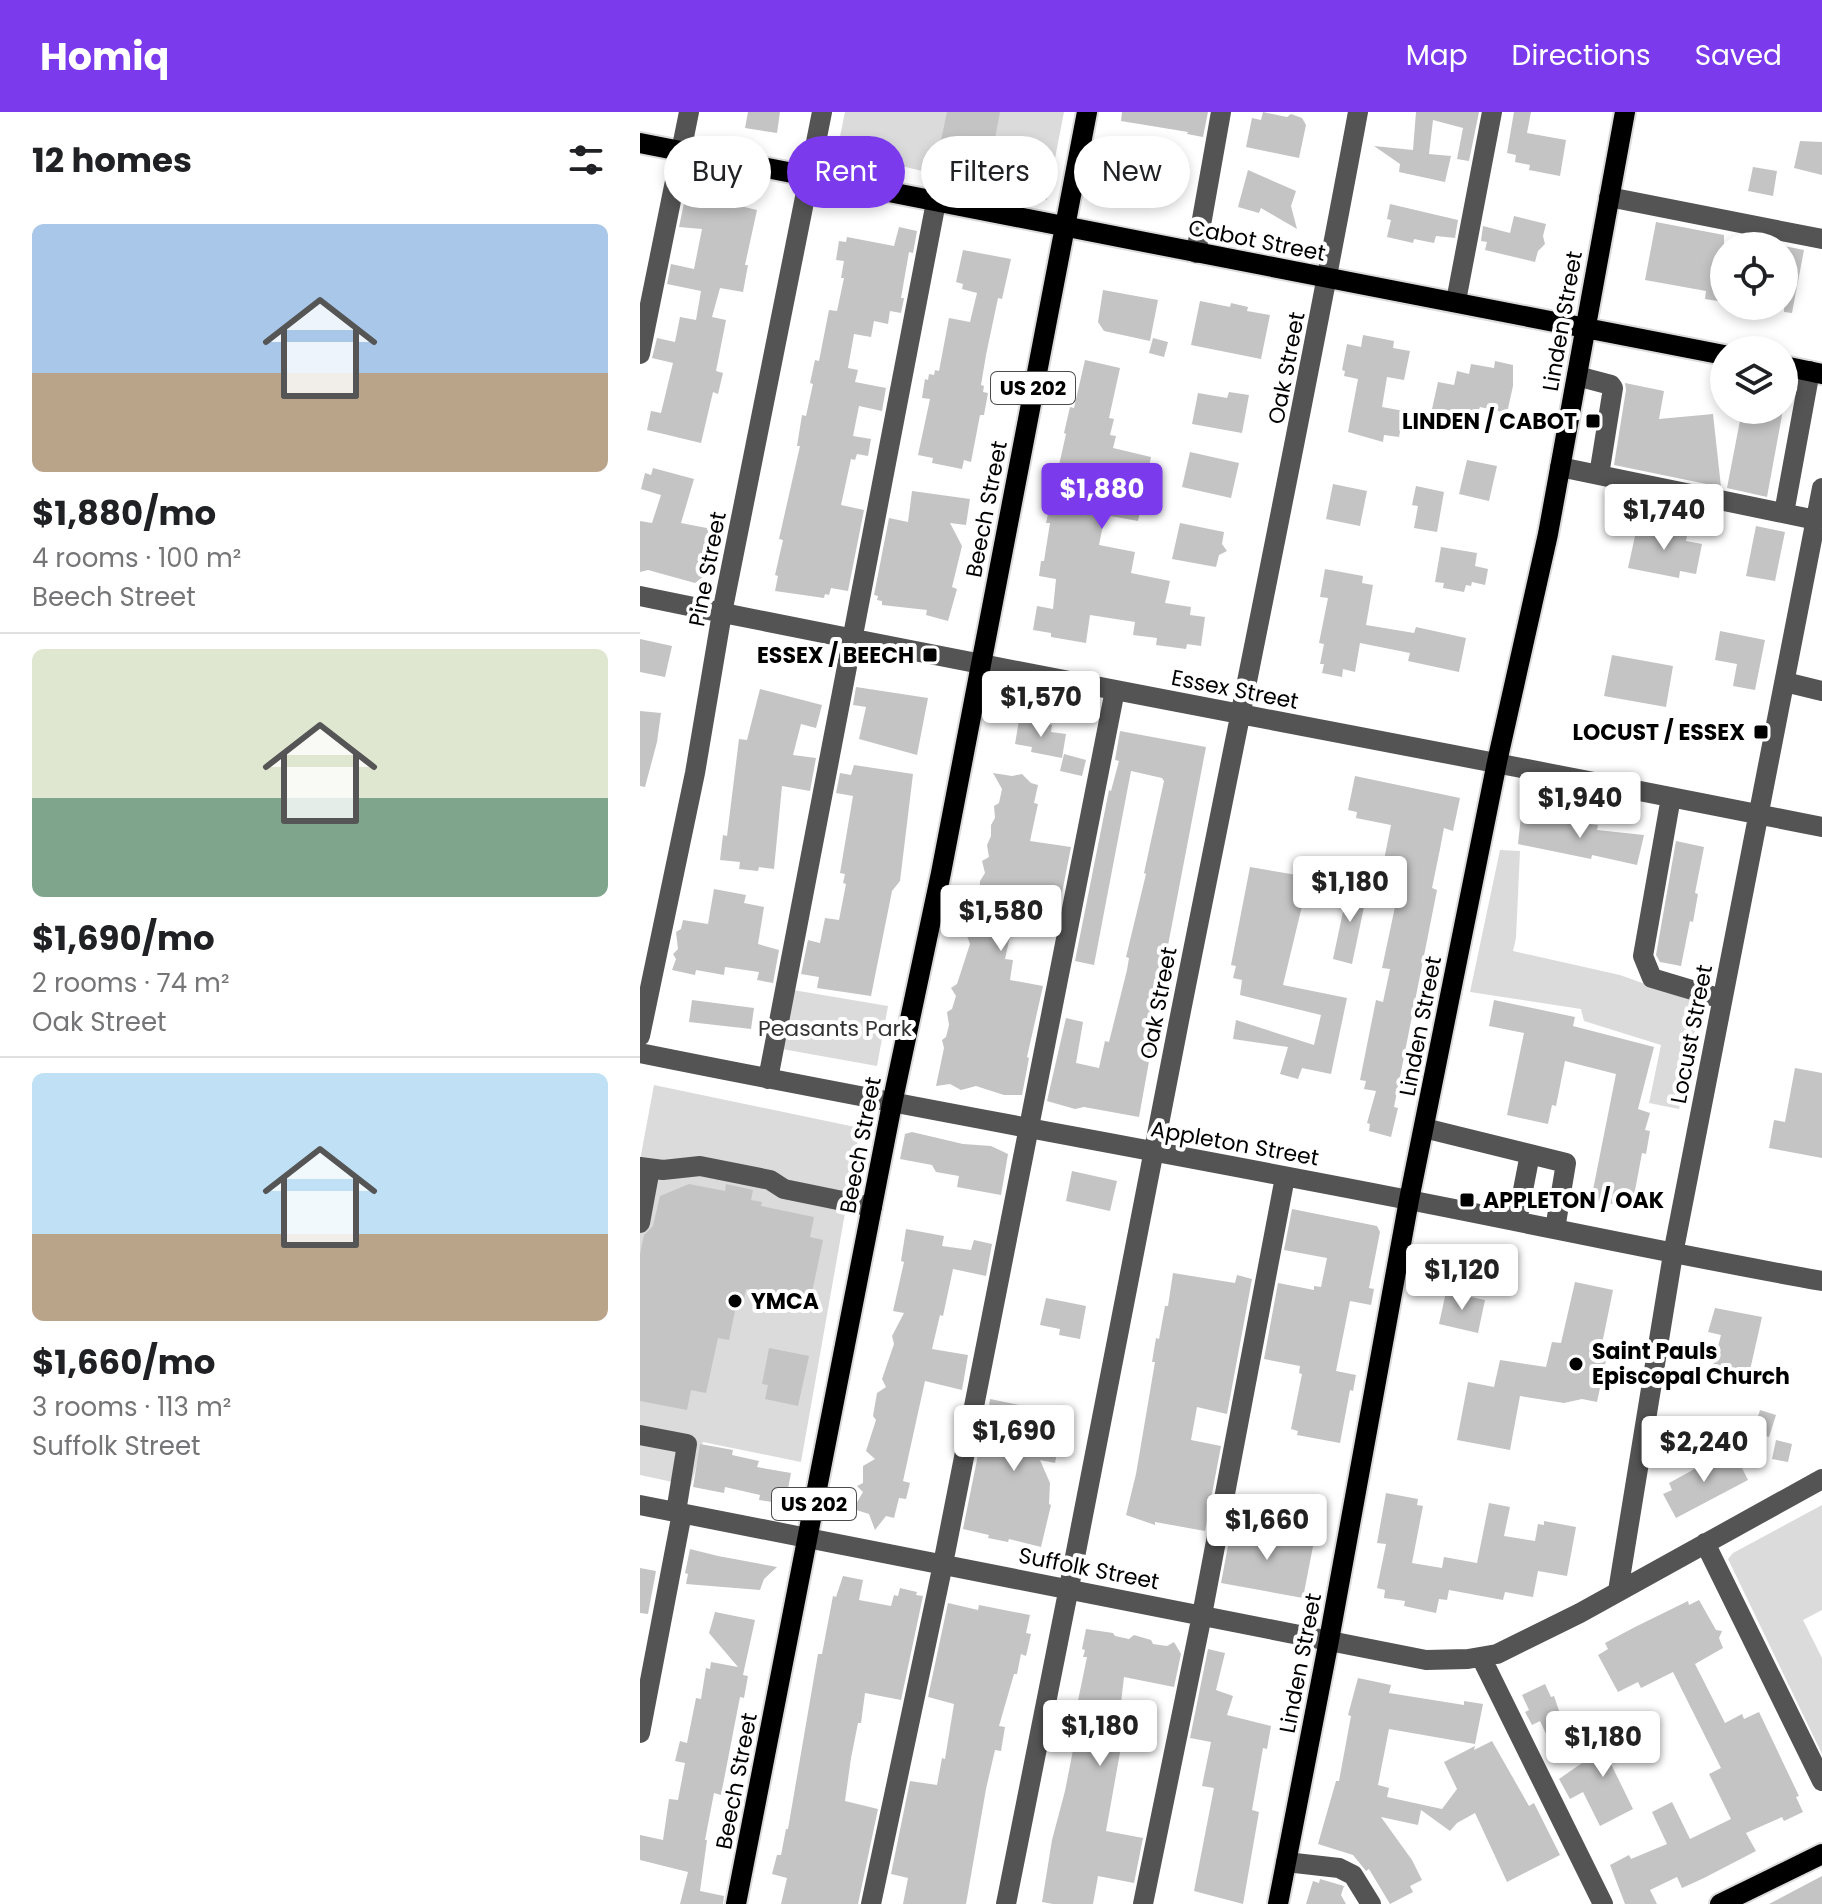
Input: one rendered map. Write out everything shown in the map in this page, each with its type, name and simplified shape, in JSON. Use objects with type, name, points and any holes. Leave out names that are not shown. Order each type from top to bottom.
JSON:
[{"type":"main road","name":"Beech Street","points":[[736,1904],[892,1104],[941,873],[1087,112]]},
{"type":"main road","name":"Linden Street","points":[[1278,1904],[1409,1200],[1497,762],[1548,534],[1625,112]]},
{"type":"main road","name":"Cabot Street","points":[[640,143],[664,148]]},
{"type":"main road","name":"Cabot Street","points":[[966,208],[1710,352]]},
{"type":"main road","points":[[1720,1904],[1822,1854]]},
{"type":"street","points":[[684,136],[689,112]]},
{"type":"street","name":"Pine Street","points":[[818,136],[822,112]]},
{"type":"street","points":[[1196,253],[1221,112]]},
{"type":"street","name":"Oak Street","points":[[1006,1904],[1071,1589],[1153,1153],[1358,112]]},
{"type":"street","points":[[1456,301],[1492,112]]},
{"type":"street","points":[[1609,197],[1822,239]]},
{"type":"street","points":[[640,354],[669,208]]},
{"type":"street","name":"Pine Street","points":[[640,1036],[695,773],[722,613],[804,208]]},
{"type":"street","points":[[768,1079],[935,208]]},
{"type":"street","points":[[1784,513],[1816,372]]},
{"type":"street","points":[[1577,376],[1613,388],[1599,475]]},
{"type":"street","points":[[1560,467],[1816,520]]},
{"type":"street","name":"Locust Street","points":[[1618,1591],[1673,1254],[1822,488]]},
{"type":"street","name":"Essex Street","points":[[640,596],[1822,827]]},
{"type":"street","points":[[1785,682],[1822,691]]},
{"type":"street","points":[[871,1904],[943,1564],[1115,690]]},
{"type":"street","points":[[1671,797],[1643,956],[1652,978],[1722,999]]},
{"type":"street","name":"Appleton Street","points":[[640,1053],[1822,1281]]},
{"type":"street","points":[[1424,1128],[1566,1163],[1555,1229]]},
{"type":"street","points":[[1517,1221],[1530,1154]]},
{"type":"street","points":[[640,1223],[645,1168],[700,1166],[770,1180],[784,1189],[872,1207]]},
{"type":"street","points":[[1143,1904],[1202,1615],[1285,1177]]},
{"type":"street","points":[[640,1435],[687,1444],[679,1512],[640,1733]]},
{"type":"street","name":"Suffolk Street","points":[[640,1505],[1426,1660],[1497,1654],[1822,1479]]},
{"type":"street","points":[[1705,1543],[1822,1781]]},
{"type":"street","points":[[1481,1657],[1603,1904]]},
{"type":"street","points":[[1286,1862],[1339,1868],[1353,1875],[1371,1904]]},
{"type":"green space","points":[[845,112],[1064,112],[1058,143],[1058,136],[921,136],[921,171],[905,167],[905,136],[840,136]]},
{"type":"green space","points":[[1500,850],[1520,851],[1513,951],[1620,975],[1701,1004],[1679,1109],[1649,1103],[1661,1045],[1584,1021],[1581,1009],[1470,992]]},
{"type":"green space","name":"Peasants Park","points":[[793,990],[888,1006],[877,1066],[782,1049]]},
{"type":"green space","name":"YMCA","points":[[654,1085],[860,1128],[801,1462],[703,1442],[691,1486],[640,1475],[640,1160]]},
{"type":"green space","points":[[1822,1505],[1822,1610],[1803,1620],[1822,1658],[1822,1754],[1728,1559],[1733,1553]]},
{"type":"building","points":[[748,112],[780,112],[777,133],[745,128]]},
{"type":"building","points":[[947,112],[1000,112],[995,136],[942,136]]},
{"type":"building","points":[[1122,112],[1208,112],[1203,137],[1121,121]]},
{"type":"building","points":[[1263,112],[1302,118],[1306,125],[1299,158],[1246,147],[1252,118],[1261,120]]},
{"type":"building","points":[[1416,112],[1479,112],[1469,161],[1457,159],[1463,128],[1433,120],[1429,154],[1451,156],[1445,182],[1399,172],[1400,164],[1374,146],[1413,150]]},
{"type":"building","points":[[1514,112],[1531,112],[1527,133],[1566,140],[1560,176],[1529,170],[1530,165],[1515,162],[1516,155],[1507,153]]},
{"type":"building","points":[[1800,141],[1822,142],[1822,175],[1794,168]]},
{"type":"building","points":[[1753,167],[1777,171],[1773,196],[1748,191]]},
{"type":"building","points":[[1248,170],[1296,191],[1291,206],[1297,229],[1261,208],[1259,213],[1238,207]]},
{"type":"building","points":[[1390,204],[1458,220],[1455,238],[1436,236],[1434,243],[1414,239],[1413,243],[1387,237],[1391,220],[1387,219]]},
{"type":"building","points":[[683,208],[757,210],[745,265],[748,265],[743,292],[720,288],[712,317],[726,320],[716,371],[723,373],[718,394],[713,392],[701,443],[647,430],[651,411],[661,413],[673,363],[652,358],[657,338],[675,342],[680,317],[696,320],[701,291],[667,284],[671,264],[694,269],[702,229],[679,227]]},
{"type":"building","points":[[1514,216],[1546,224],[1545,244],[1538,251],[1535,262],[1485,250],[1487,242],[1481,241],[1483,226],[1510,233]]},
{"type":"building","points":[[1656,222],[1710,232],[1710,300],[1705,299],[1706,291],[1645,280]]},
{"type":"building","points":[[899,227],[917,231],[913,253],[909,252],[901,313],[890,311],[888,324],[874,321],[871,337],[854,334],[848,368],[858,370],[855,382],[886,388],[882,411],[859,406],[853,436],[871,439],[868,456],[857,454],[855,460],[851,459],[841,505],[864,510],[848,591],[831,588],[824,598],[775,591],[778,576],[775,575],[783,540],[779,539],[800,446],[797,446],[802,415],[806,416],[813,384],[810,383],[815,360],[819,361],[829,310],[837,311],[844,278],[841,278],[844,261],[836,260],[839,241],[846,242],[847,237],[894,246]]},
{"type":"building","points":[[1798,249],[1804,250],[1798,282]]},
{"type":"building","points":[[963,250],[1011,259],[1002,299],[998,298],[986,355],[981,385],[984,386],[983,392],[988,393],[984,415],[980,415],[971,462],[964,460],[962,469],[932,463],[933,458],[918,455],[930,399],[922,398],[925,379],[928,380],[929,374],[934,375],[935,370],[939,371],[949,318],[970,322],[977,293],[962,289],[963,284],[956,282]]},
{"type":"building","points":[[1103,290],[1158,300],[1150,341],[1104,331],[1098,322]]},
{"type":"building","points":[[1200,301],[1230,307],[1231,303],[1248,307],[1247,311],[1270,315],[1261,359],[1191,345]]},
{"type":"building","points":[[1363,335],[1394,341],[1393,348],[1410,351],[1404,380],[1387,377],[1382,407],[1404,411],[1399,437],[1384,435],[1383,442],[1348,432],[1358,379],[1344,376],[1345,371],[1342,370],[1347,344],[1361,347]]},
{"type":"building","points":[[1153,338],[1168,342],[1164,357],[1149,353]]},
{"type":"building","points":[[1085,360],[1120,368],[1109,418],[1114,419],[1110,435],[1116,436],[1113,448],[1151,457],[1138,521],[1105,515],[1099,545],[1135,552],[1131,573],[1170,581],[1165,603],[1191,607],[1190,615],[1205,617],[1201,646],[1187,644],[1186,649],[1156,645],[1157,638],[1133,635],[1135,622],[1090,615],[1086,643],[1051,637],[1051,633],[1033,630],[1037,606],[1053,609],[1056,579],[1039,576],[1064,433],[1070,407],[1074,408]]},
{"type":"building","points":[[1495,361],[1513,365],[1513,386],[1507,413],[1480,407],[1475,419],[1432,409],[1438,382],[1454,385],[1457,371],[1469,374],[1471,364],[1494,368]]},
{"type":"building","points":[[1625,383],[1664,391],[1659,419],[1710,414],[1710,424],[1714,424],[1721,487],[1614,465]]},
{"type":"building","points":[[1229,392],[1249,395],[1242,433],[1192,424],[1198,393],[1227,398]]},
{"type":"building","points":[[1739,424],[1780,424],[1767,497],[1727,488]]},
{"type":"building","points":[[1190,452],[1239,463],[1231,498],[1182,487]]},
{"type":"building","points":[[1467,460],[1497,466],[1489,501],[1459,494]]},
{"type":"building","points":[[653,468],[694,479],[681,523],[712,529],[704,576],[695,583],[648,570],[640,572],[640,521],[652,523],[661,495],[641,489],[645,473],[651,475]]},
{"type":"building","points":[[1333,484],[1367,491],[1360,526],[1326,519]]},
{"type":"building","points":[[1416,486],[1444,492],[1437,532],[1414,528],[1418,506],[1412,505]]},
{"type":"building","points":[[912,491],[970,499],[966,525],[950,523],[962,546],[952,587],[957,589],[948,621],[926,615],[927,610],[882,605],[882,601],[877,600],[878,596],[874,595],[889,518],[908,522]]},
{"type":"building","points":[[1180,523],[1224,532],[1222,544],[1227,551],[1219,555],[1216,567],[1172,559]]},
{"type":"building","points":[[1658,524],[1677,528],[1676,534],[1687,536],[1686,541],[1702,544],[1696,574],[1680,571],[1679,578],[1628,568],[1637,527],[1657,531]]},
{"type":"building","points":[[1756,526],[1785,532],[1775,581],[1746,576]]},
{"type":"building","points":[[1441,547],[1477,553],[1475,566],[1488,569],[1485,585],[1472,582],[1471,586],[1466,585],[1464,592],[1443,588],[1444,583],[1435,582]]},
{"type":"building","points":[[1325,569],[1363,576],[1362,583],[1373,585],[1366,625],[1414,633],[1416,627],[1466,638],[1459,672],[1408,661],[1410,653],[1360,643],[1355,672],[1343,669],[1342,677],[1322,673],[1324,664],[1320,664],[1324,644],[1319,643],[1328,598],[1320,597]]},
{"type":"building","points":[[1720,631],[1765,640],[1755,690],[1733,686],[1737,664],[1715,660]]},
{"type":"building","points":[[640,639],[672,646],[665,677],[640,672]]},
{"type":"building","points":[[1612,655],[1673,666],[1666,707],[1604,696]]},
{"type":"building","points":[[856,687],[928,698],[917,755],[859,739],[866,707],[853,705]]},
{"type":"building","points":[[760,689],[822,705],[816,728],[801,724],[793,755],[816,758],[810,791],[782,786],[774,869],[759,867],[758,871],[739,869],[740,862],[720,860],[723,835],[727,836],[739,739],[747,740]]},
{"type":"building","points":[[640,711],[661,713],[645,787],[640,786]]},
{"type":"building","points":[[1019,720],[1052,725],[1051,732],[1066,734],[1062,758],[1031,752],[1032,747],[1015,744]]},
{"type":"building","points":[[1120,731],[1206,747],[1151,1034],[1154,1034],[1139,1117],[1084,1107],[1075,1109],[1047,1101],[1066,1018],[1083,1022],[1076,1063],[1099,1068],[1105,1041],[1109,1042],[1127,970],[1129,958],[1126,957],[1146,874],[1164,781],[1131,771],[1094,965],[1075,961],[1109,790],[1119,761],[1115,760]]},
{"type":"building","points":[[1064,754],[1086,760],[1082,776],[1060,771]]},
{"type":"building","points":[[854,765],[913,774],[900,881],[892,891],[871,996],[817,988],[819,977],[801,974],[808,940],[820,943],[825,918],[839,920],[846,884],[843,883],[845,874],[840,873],[853,796],[836,793],[840,773],[851,775]]},
{"type":"building","points":[[993,773],[1022,774],[1038,785],[1034,803],[1038,804],[1030,841],[1071,847],[1061,898],[1020,892],[1005,959],[1013,960],[1010,980],[1043,986],[1022,1095],[1004,1095],[976,1086],[961,1090],[950,1084],[936,1086],[944,1048],[942,1040],[949,1025],[947,1012],[952,1009],[956,996],[951,988],[957,984],[970,944],[967,936],[976,909],[974,898],[985,873],[982,861],[989,857],[987,845],[995,818],[994,806],[999,803],[1002,789]]},
{"type":"building","points":[[1355,776],[1460,798],[1453,831],[1444,828],[1432,888],[1437,890],[1394,1107],[1398,1108],[1391,1137],[1369,1131],[1370,1124],[1367,1123],[1376,1091],[1364,1089],[1366,1081],[1360,1080],[1376,1000],[1383,1002],[1390,969],[1382,968],[1402,874],[1382,870],[1391,825],[1356,818],[1357,812],[1348,810]]},
{"type":"building","points":[[1521,816],[1598,825],[1597,830],[1644,835],[1637,865],[1518,844]]},
{"type":"building","points":[[1676,841],[1704,847],[1693,922],[1690,921],[1681,966],[1660,962],[1656,955]]},
{"type":"building","points":[[1324,863],[1343,868],[1338,885],[1319,879]]},
{"type":"building","points":[[1250,867],[1309,877],[1283,985],[1347,998],[1331,1074],[1302,1068],[1298,1079],[1280,1074],[1288,1047],[1233,1039],[1236,1020],[1314,1045],[1321,1015],[1240,995],[1242,980],[1233,978],[1236,966],[1231,965]]},
{"type":"building","points":[[1349,883],[1368,888],[1352,964],[1333,959]]},
{"type":"building","points":[[714,889],[746,895],[744,903],[764,907],[758,944],[779,950],[773,983],[757,980],[759,972],[725,967],[724,975],[696,970],[695,975],[672,970],[676,959],[673,954],[678,949],[676,932],[681,929],[683,920],[708,924]]},
{"type":"building","points":[[692,1000],[754,1008],[751,1029],[689,1022]]},
{"type":"building","points":[[1494,1000],[1575,1017],[1573,1026],[1654,1047],[1638,1109],[1650,1113],[1645,1130],[1650,1131],[1646,1154],[1642,1153],[1634,1196],[1630,1196],[1628,1207],[1591,1200],[1616,1074],[1565,1061],[1556,1106],[1552,1105],[1548,1124],[1507,1115],[1524,1033],[1489,1026]]},
{"type":"building","points":[[1795,1068],[1822,1073],[1822,1158],[1769,1148],[1774,1120],[1785,1122]]},
{"type":"building","points":[[912,1132],[963,1144],[991,1146],[1008,1154],[1001,1195],[957,1187],[959,1176],[936,1172],[932,1165],[900,1159],[905,1134]]},
{"type":"building","points":[[1072,1171],[1117,1181],[1110,1211],[1066,1201]]},
{"type":"building","points":[[689,1184],[725,1191],[726,1184],[753,1190],[751,1200],[762,1202],[761,1206],[814,1217],[810,1237],[823,1240],[810,1302],[746,1289],[742,1308],[736,1306],[729,1340],[718,1338],[706,1393],[691,1390],[687,1410],[640,1401],[640,1254],[644,1235],[653,1226],[660,1196]]},
{"type":"building","points":[[1292,1209],[1377,1226],[1380,1232],[1369,1288],[1374,1289],[1371,1305],[1350,1301],[1336,1371],[1356,1375],[1353,1391],[1350,1390],[1340,1443],[1297,1435],[1298,1431],[1291,1429],[1302,1374],[1299,1373],[1300,1366],[1264,1359],[1278,1283],[1314,1290],[1314,1286],[1321,1287],[1327,1258],[1284,1250]]},
{"type":"building","points":[[906,1229],[944,1236],[942,1246],[971,1250],[974,1240],[992,1244],[986,1276],[953,1269],[932,1349],[968,1355],[962,1390],[925,1381],[903,1481],[910,1483],[906,1499],[899,1498],[894,1518],[886,1516],[875,1530],[869,1514],[853,1509],[863,1492],[857,1486],[863,1483],[863,1466],[875,1459],[866,1451],[876,1420],[873,1416],[877,1393],[886,1387],[882,1379],[894,1344],[892,1336],[904,1313],[893,1311],[904,1262],[901,1261]]},
{"type":"building","points":[[1173,1273],[1235,1283],[1237,1275],[1252,1279],[1227,1414],[1197,1407],[1191,1440],[1221,1446],[1205,1531],[1155,1522],[1155,1525],[1126,1515],[1155,1362],[1152,1362],[1156,1338],[1159,1339],[1165,1306],[1168,1306]]},
{"type":"building","name":"Saint Pauls Episcopal Church","points":[[1575,1282],[1613,1290],[1601,1349],[1608,1351],[1597,1402],[1582,1399],[1564,1403],[1520,1396],[1510,1450],[1457,1440],[1468,1382],[1494,1387],[1500,1360],[1546,1367],[1552,1342],[1561,1343]]},
{"type":"building","points":[[1446,1292],[1485,1300],[1478,1333],[1439,1324]]},
{"type":"building","points":[[1046,1298],[1086,1306],[1080,1339],[1059,1335],[1060,1329],[1040,1325]]},
{"type":"building","points":[[1715,1308],[1762,1317],[1746,1388],[1721,1382],[1724,1369],[1713,1366],[1721,1335],[1708,1332]]},
{"type":"building","points":[[769,1348],[809,1356],[798,1406],[765,1399],[768,1385],[762,1384]]},
{"type":"building","points":[[990,1399],[1064,1414],[1062,1425],[1065,1429],[1061,1444],[1064,1448],[1057,1453],[1055,1463],[1040,1460],[1050,1483],[1051,1505],[1041,1547],[1009,1539],[1008,1542],[988,1538],[989,1535],[963,1529],[980,1445],[983,1445]]},
{"type":"building","points":[[1760,1410],[1776,1415],[1769,1437],[1753,1432]]},
{"type":"building","points":[[1669,1419],[1690,1423],[1682,1463],[1662,1459]]},
{"type":"building","points":[[1776,1440],[1792,1444],[1788,1462],[1772,1459]]},
{"type":"building","points":[[700,1444],[733,1450],[732,1455],[759,1461],[757,1467],[791,1473],[785,1504],[759,1500],[760,1495],[725,1487],[724,1493],[693,1487]]},
{"type":"building","points":[[1724,1453],[1728,1460],[1736,1456],[1748,1480],[1676,1518],[1663,1494],[1672,1490],[1669,1483]]},
{"type":"building","points":[[1386,1493],[1418,1499],[1417,1505],[1423,1506],[1412,1563],[1442,1568],[1444,1557],[1477,1563],[1489,1503],[1510,1507],[1504,1536],[1535,1541],[1538,1524],[1544,1525],[1544,1521],[1576,1527],[1567,1576],[1538,1571],[1533,1597],[1505,1592],[1503,1600],[1449,1590],[1447,1600],[1439,1599],[1436,1613],[1404,1606],[1405,1601],[1384,1598],[1385,1590],[1377,1588],[1386,1544],[1377,1543]]},
{"type":"building","points":[[1232,1525],[1314,1541],[1303,1598],[1221,1583]]},
{"type":"building","points":[[690,1549],[777,1567],[764,1579],[760,1590],[686,1584]]},
{"type":"building","points":[[640,1568],[656,1571],[648,1614],[640,1613]]},
{"type":"building","points":[[843,1576],[863,1580],[859,1600],[891,1606],[900,1588],[923,1596],[901,1700],[865,1693],[861,1723],[858,1723],[845,1801],[878,1809],[858,1904],[781,1904],[787,1878],[772,1874],[788,1829],[818,1654],[822,1654],[833,1596],[836,1597]]},
{"type":"building","points":[[1699,1600],[1716,1630],[1722,1631],[1719,1638],[1723,1648],[1695,1664],[1725,1723],[1742,1714],[1744,1719],[1759,1712],[1799,1796],[1796,1797],[1803,1812],[1784,1821],[1782,1817],[1746,1833],[1756,1851],[1704,1878],[1682,1888],[1677,1877],[1650,1890],[1657,1904],[1625,1904],[1610,1865],[1629,1855],[1631,1859],[1667,1844],[1652,1812],[1672,1802],[1690,1839],[1731,1819],[1709,1774],[1721,1768],[1673,1672],[1641,1688],[1638,1682],[1618,1692],[1598,1655],[1608,1649],[1605,1643],[1688,1601],[1689,1605]]},
{"type":"building","points":[[948,1603],[978,1610],[979,1605],[1030,1615],[1026,1633],[1031,1634],[1026,1656],[1021,1654],[1017,1674],[1014,1674],[999,1726],[1005,1727],[1001,1751],[995,1750],[986,1789],[966,1904],[903,1904],[908,1878],[891,1874],[910,1781],[937,1785],[942,1758],[945,1759],[954,1704],[928,1697]]},
{"type":"building","points":[[715,1612],[755,1620],[743,1675],[748,1676],[744,1698],[740,1697],[721,1795],[714,1793],[705,1840],[700,1891],[724,1896],[723,1904],[680,1904],[688,1872],[640,1860],[640,1835],[663,1840],[669,1799],[678,1800],[685,1763],[675,1761],[680,1741],[687,1743],[696,1698],[701,1699],[706,1668],[710,1669],[711,1662],[738,1667],[709,1633]]},
{"type":"building","points":[[1086,1629],[1129,1639],[1134,1635],[1151,1640],[1153,1644],[1167,1646],[1174,1642],[1181,1654],[1174,1687],[1124,1677],[1118,1729],[1124,1730],[1106,1831],[1143,1838],[1134,1883],[1098,1876],[1093,1904],[1053,1904],[1042,1902],[1052,1840],[1074,1745],[1069,1744],[1087,1657],[1083,1657],[1085,1650],[1082,1649]]},
{"type":"building","points":[[1208,1649],[1225,1653],[1216,1690],[1233,1696],[1227,1715],[1271,1726],[1267,1749],[1263,1748],[1252,1810],[1259,1812],[1243,1904],[1194,1891],[1214,1788],[1202,1786],[1211,1742],[1190,1738]]},
{"type":"building","points":[[1358,1678],[1391,1685],[1389,1693],[1464,1705],[1464,1701],[1483,1704],[1475,1744],[1389,1729],[1378,1785],[1389,1788],[1387,1797],[1442,1809],[1457,1789],[1444,1762],[1492,1741],[1529,1806],[1534,1803],[1560,1855],[1507,1882],[1475,1813],[1457,1823],[1450,1831],[1421,1810],[1418,1825],[1381,1817],[1412,1860],[1422,1880],[1410,1886],[1413,1892],[1390,1904],[1369,1869],[1366,1871],[1353,1855],[1318,1844],[1336,1781],[1339,1781],[1351,1716],[1348,1715]]},
{"type":"building","points":[[1545,1684],[1551,1697],[1554,1696],[1565,1728],[1547,1736],[1540,1721],[1532,1725],[1525,1712],[1529,1710],[1522,1695]]},
{"type":"building","points":[[1637,1730],[1646,1746],[1611,1764],[1633,1809],[1600,1826],[1583,1792],[1570,1799],[1559,1779],[1582,1763],[1580,1760]]},
{"type":"building","points":[[1822,1876],[1822,1904],[1769,1904]]},
{"type":"building","points":[[1320,1879],[1344,1886],[1341,1895],[1346,1904],[1306,1904],[1313,1881],[1319,1883]]},
{"type":"place","name":"LINDEN / CABOT","points":[[1593,421]]},
{"type":"place","name":"ESSEX / BEECH","points":[[930,655]]},
{"type":"place","name":"LOCUST / ESSEX","points":[[1761,732]]},
{"type":"place","name":"APPLETON / OAK","points":[[1467,1200]]},
{"type":"place","name":"YMCA","points":[[735,1301]]},
{"type":"place","name":"Saint Pauls Episcopal Church","points":[[1576,1364]]}]
